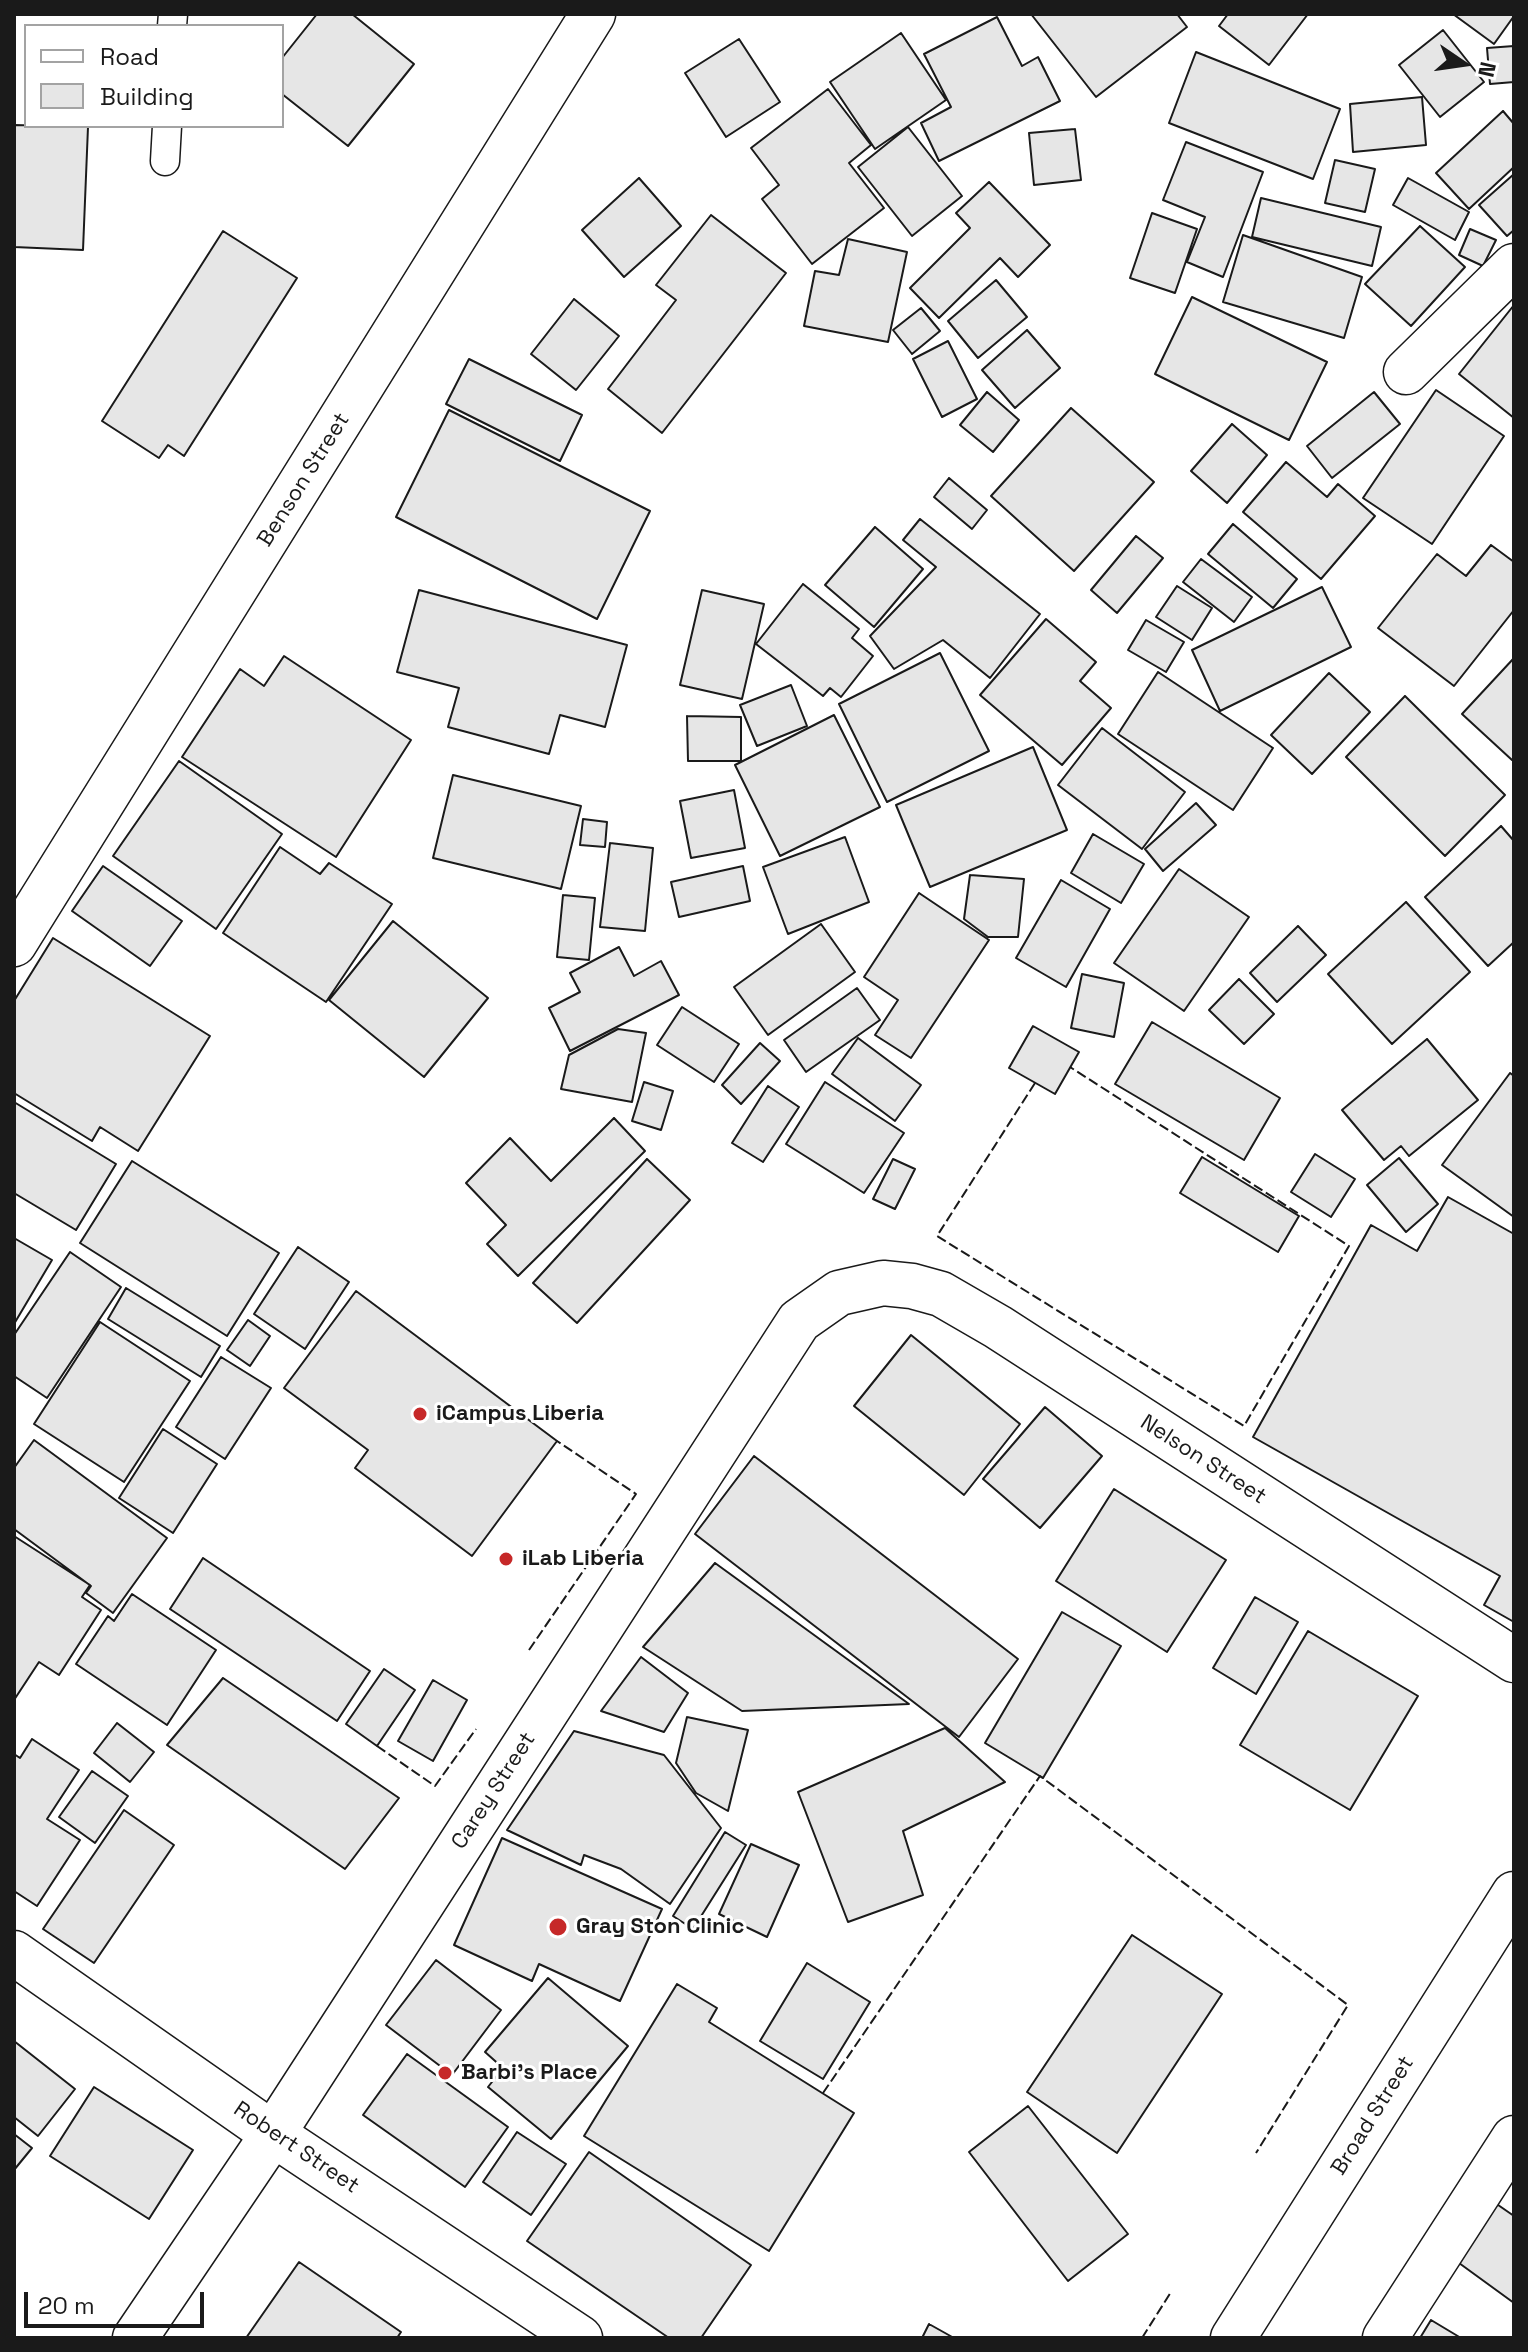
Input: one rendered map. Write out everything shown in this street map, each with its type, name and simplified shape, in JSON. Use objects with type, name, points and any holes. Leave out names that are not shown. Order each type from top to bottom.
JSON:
[{"type":"street","name":"Benson Street","points":[[14,944],[593,14]]},
{"type":"street","points":[[1406,372],[1514,266]]},
{"type":"street","name":"Nelson Street","points":[[883,1283],[912,1286],[941,1294],[998,1327],[1514,1660]]},
{"type":"street","name":"Carey Street","points":[[135,2338],[273,2134],[799,1321],[839,1293],[883,1283]]},
{"type":"street","name":"Broad Street","points":[[1233,2338],[1514,1894]]},
{"type":"street","name":"Robert Street","points":[[14,1953],[273,2134],[580,2338]]},
{"type":"street","points":[[1385,2338],[1514,2138]]},
{"type":"lane","points":[[165,161],[167,128]]},
{"type":"building","points":[[317,14],[352,14],[414,64],[348,146],[284,96],[284,55]]},
{"type":"building","points":[[1031,14],[1177,14],[1187,27],[1096,97]]},
{"type":"building","points":[[1228,14],[1308,14],[1269,65],[1219,26]]},
{"type":"building","points":[[1453,14],[1514,14],[1514,16],[1494,44]]},
{"type":"building","points":[[997,17],[1022,66],[1038,57],[1060,101],[939,161],[921,123],[951,107],[924,54]]},
{"type":"building","points":[[1443,30],[1484,82],[1440,117],[1399,65]]},
{"type":"building","points":[[901,33],[946,100],[875,149],[830,82]]},
{"type":"building","points":[[739,39],[780,102],[726,137],[685,73]]},
{"type":"building","points":[[1514,46],[1514,82],[1490,84],[1487,48]]},
{"type":"building","points":[[1196,52],[1340,109],[1313,179],[1169,123]]},
{"type":"building","points":[[828,89],[871,145],[849,163],[884,208],[812,264],[762,199],[779,185],[751,148]]},
{"type":"building","points":[[1422,97],[1426,145],[1353,152],[1350,104]]},
{"type":"building","points":[[1503,111],[1514,124],[1514,167],[1469,209],[1436,173]]},
{"type":"building","points":[[14,125],[24,125],[24,128],[88,128],[83,250],[14,247]]},
{"type":"building","points":[[908,127],[962,196],[912,236],[858,167]]},
{"type":"building","points":[[1075,129],[1081,180],[1034,185],[1029,133]]},
{"type":"building","points":[[1186,142],[1263,172],[1223,277],[1187,262],[1205,217],[1163,200]]},
{"type":"building","points":[[1335,160],[1375,169],[1365,212],[1325,203]]},
{"type":"building","points":[[1514,174],[1514,230],[1507,236],[1479,205]]},
{"type":"building","points":[[639,178],[681,226],[624,277],[582,230]]},
{"type":"building","points":[[1408,178],[1469,212],[1455,240],[1393,205]]},
{"type":"building","points":[[989,182],[1050,245],[1018,277],[1000,258],[939,318],[910,288],[970,228],[956,213]]},
{"type":"building","points":[[1261,198],[1381,227],[1372,266],[1252,237]]},
{"type":"building","points":[[1152,213],[1197,229],[1175,293],[1130,278]]},
{"type":"building","points":[[711,215],[786,273],[662,433],[608,389],[676,300],[656,285]]},
{"type":"building","points":[[1420,226],[1465,267],[1411,326],[1365,284]]},
{"type":"building","points":[[1470,229],[1496,240],[1483,266],[1459,255]]},
{"type":"building","points":[[223,231],[297,278],[184,456],[168,445],[159,458],[102,421]]},
{"type":"building","points":[[1243,235],[1362,277],[1344,338],[1223,302]]},
{"type":"building","points":[[848,239],[907,252],[888,342],[804,326],[815,271],[839,275]]},
{"type":"building","points":[[996,280],[1027,317],[978,358],[948,321]]},
{"type":"building","points":[[1192,297],[1327,362],[1289,440],[1155,374]]},
{"type":"building","points":[[574,299],[619,336],[576,390],[531,354]]},
{"type":"building","points":[[1514,305],[1514,418],[1459,374]]},
{"type":"building","points":[[921,308],[940,331],[912,354],[893,330]]},
{"type":"building","points":[[1027,330],[1060,368],[1015,408],[982,370]]},
{"type":"building","points":[[948,341],[977,399],[942,417],[913,359]]},
{"type":"building","points":[[469,359],[582,415],[560,461],[446,404]]},
{"type":"building","points":[[1436,390],[1504,436],[1432,544],[1363,498]]},
{"type":"building","points":[[987,392],[1019,420],[993,452],[960,425]]},
{"type":"building","points":[[1374,392],[1400,424],[1332,478],[1307,446]]},
{"type":"building","points":[[1071,408],[1154,482],[1074,571],[991,496]]},
{"type":"building","points":[[449,410],[650,511],[597,619],[396,517]]},
{"type":"building","points":[[1232,424],[1267,455],[1227,503],[1191,471]]},
{"type":"building","points":[[1286,462],[1327,497],[1338,484],[1375,516],[1321,579],[1243,512]]},
{"type":"building","points":[[949,478],[987,510],[972,529],[934,497]]},
{"type":"building","points":[[920,519],[1040,614],[990,678],[943,640],[894,669],[870,636],[936,567],[903,540]]},
{"type":"building","points":[[1233,524],[1297,579],[1273,608],[1208,554]]},
{"type":"building","points":[[875,527],[923,569],[874,627],[825,585]]},
{"type":"building","points":[[1136,536],[1163,558],[1117,613],[1091,590]]},
{"type":"building","points":[[1491,545],[1514,562],[1514,610],[1454,686],[1378,628],[1437,554],[1466,576]]},
{"type":"building","points":[[1201,559],[1252,597],[1234,622],[1183,582]]},
{"type":"building","points":[[803,584],[859,629],[852,638],[873,656],[841,697],[830,688],[823,696],[756,644]]},
{"type":"building","points":[[1177,586],[1212,608],[1192,640],[1156,617]]},
{"type":"building","points":[[1322,587],[1351,647],[1220,711],[1192,650]]},
{"type":"building","points":[[419,590],[627,645],[605,727],[560,715],[549,754],[448,727],[459,688],[397,672]]},
{"type":"building","points":[[702,590],[764,604],[742,699],[680,685]]},
{"type":"building","points":[[1046,619],[1096,662],[1080,681],[1111,708],[1062,765],[980,695]]},
{"type":"building","points":[[1146,620],[1184,642],[1166,672],[1128,650]]},
{"type":"building","points":[[940,653],[989,751],[887,802],[839,704]]},
{"type":"building","points":[[284,656],[411,740],[336,857],[182,757],[240,669],[264,686]]},
{"type":"building","points":[[1514,658],[1514,758],[1512,760],[1462,714]]},
{"type":"building","points":[[1158,672],[1273,748],[1233,810],[1118,734]]},
{"type":"building","points":[[1329,673],[1370,712],[1312,774],[1271,735]]},
{"type":"building","points":[[791,685],[807,726],[757,746],[740,705]]},
{"type":"building","points":[[1405,696],[1505,795],[1445,856],[1346,757]]},
{"type":"building","points":[[834,715],[880,807],[780,856],[735,765]]},
{"type":"building","points":[[687,716],[741,717],[741,761],[688,761]]},
{"type":"building","points":[[1102,728],[1185,792],[1142,849],[1058,785]]},
{"type":"building","points":[[1033,747],[1067,830],[930,887],[896,805]]},
{"type":"building","points":[[179,761],[282,834],[216,929],[113,856]]},
{"type":"building","points":[[453,775],[581,806],[561,889],[433,858]]},
{"type":"building","points":[[734,790],[745,848],[691,858],[680,801]]},
{"type":"building","points":[[1196,803],[1216,825],[1163,871],[1145,849]]},
{"type":"building","points":[[583,819],[607,822],[605,847],[580,845]]},
{"type":"building","points":[[1501,826],[1514,841],[1514,942],[1488,966],[1425,897]]},
{"type":"building","points":[[1093,834],[1144,864],[1121,903],[1071,873]]},
{"type":"building","points":[[845,837],[869,902],[788,934],[763,867]]},
{"type":"building","points":[[610,843],[653,848],[645,931],[600,927]]},
{"type":"building","points":[[280,847],[320,874],[329,863],[392,904],[326,1002],[223,933]]},
{"type":"building","points":[[103,866],[182,921],[150,966],[72,911]]},
{"type":"building","points":[[743,866],[750,901],[679,917],[671,882]]},
{"type":"building","points":[[1179,869],[1249,917],[1184,1011],[1114,963]]},
{"type":"building","points":[[970,875],[1024,879],[1018,937],[988,937],[964,919]]},
{"type":"building","points":[[1061,880],[1110,909],[1066,987],[1016,958]]},
{"type":"building","points":[[919,893],[989,940],[911,1058],[875,1035],[898,1000],[864,977]]},
{"type":"building","points":[[563,895],[595,898],[589,960],[557,957]]},
{"type":"building","points":[[1406,902],[1470,972],[1392,1044],[1328,974]]},
{"type":"building","points":[[393,921],[488,998],[424,1077],[329,1000]]},
{"type":"building","points":[[821,924],[855,972],[768,1035],[734,987]]},
{"type":"building","points":[[1298,926],[1326,955],[1277,1002],[1250,973]]},
{"type":"building","points":[[53,938],[210,1036],[138,1151],[100,1127],[92,1141],[14,1093],[14,1001]]},
{"type":"building","points":[[619,947],[634,976],[661,961],[679,995],[570,1051],[549,1008],[580,992],[570,973]]},
{"type":"building","points":[[1082,974],[1124,983],[1114,1037],[1071,1028]]},
{"type":"building","points":[[1239,979],[1274,1014],[1244,1044],[1209,1010]]},
{"type":"building","points":[[857,988],[880,1020],[806,1072],[784,1040]]},
{"type":"building","points":[[682,1007],[739,1044],[714,1082],[657,1045]]},
{"type":"building","points":[[1152,1022],[1280,1098],[1244,1160],[1115,1084]]},
{"type":"building","points":[[1033,1026],[1079,1052],[1055,1094],[1009,1068]]},
{"type":"building","points":[[618,1029],[646,1033],[632,1102],[561,1089],[569,1055]]},
{"type":"building","points":[[858,1038],[921,1085],[895,1121],[832,1074]]},
{"type":"building","points":[[1427,1039],[1478,1100],[1409,1156],[1401,1146],[1384,1160],[1342,1110]]},
{"type":"building","points":[[760,1043],[780,1061],[741,1104],[722,1085]]},
{"type":"building","points":[[1510,1073],[1514,1076],[1514,1217],[1442,1165]]},
{"type":"building","points":[[644,1082],[673,1091],[661,1130],[632,1121]]},
{"type":"building","points":[[825,1082],[904,1133],[864,1193],[786,1144]]},
{"type":"building","points":[[768,1086],[799,1107],[763,1162],[732,1143]]},
{"type":"building","points":[[14,1102],[116,1164],[76,1230],[14,1193]]},
{"type":"building","points":[[614,1118],[645,1151],[518,1276],[487,1244],[506,1225],[466,1183],[510,1138],[551,1181]]},
{"type":"building","points":[[1315,1154],[1355,1179],[1331,1217],[1291,1192]]},
{"type":"building","points":[[1202,1157],[1299,1216],[1278,1252],[1180,1193]]},
{"type":"building","points":[[1399,1158],[1438,1204],[1406,1232],[1367,1185]]},
{"type":"building","points":[[647,1159],[690,1200],[577,1323],[533,1283]]},
{"type":"building","points":[[893,1159],[915,1169],[895,1209],[873,1199]]},
{"type":"building","points":[[132,1161],[279,1253],[227,1336],[80,1243]]},
{"type":"building","points":[[1448,1197],[1514,1234],[1514,1622],[1484,1605],[1500,1576],[1253,1437],[1371,1225],[1417,1251]]},
{"type":"building","points":[[14,1238],[52,1260],[14,1324]]},
{"type":"building","points":[[298,1247],[349,1282],[305,1349],[254,1314]]},
{"type":"building","points":[[70,1252],[121,1287],[47,1398],[14,1376],[14,1335]]},
{"type":"building","points":[[126,1288],[220,1346],[201,1377],[108,1319]]},
{"type":"building","name":"iCampus Liberia","points":[[356,1291],[557,1441],[472,1556],[355,1468],[368,1450],[284,1388]]},
{"type":"building","points":[[248,1320],[270,1336],[250,1366],[227,1350]]},
{"type":"building","points":[[100,1322],[190,1381],[124,1482],[34,1424]]},
{"type":"building","points":[[911,1335],[1020,1424],[964,1495],[854,1406]]},
{"type":"building","points":[[221,1357],[271,1388],[225,1459],[176,1427]]},
{"type":"building","points":[[1045,1407],[1102,1456],[1040,1528],[983,1479]]},
{"type":"building","points":[[163,1429],[217,1464],[173,1533],[119,1498]]},
{"type":"building","points":[[34,1440],[167,1538],[113,1613],[86,1593],[91,1586],[14,1529],[14,1468]]},
{"type":"building","points":[[754,1456],[1018,1659],[959,1737],[695,1534]]},
{"type":"building","points":[[1114,1489],[1226,1560],[1167,1652],[1056,1581]]},
{"type":"building","points":[[14,1536],[90,1585],[82,1597],[101,1610],[59,1675],[39,1662],[14,1700]]},
{"type":"building","points":[[203,1558],[370,1671],[337,1721],[170,1609]]},
{"type":"building","points":[[715,1563],[909,1704],[742,1711],[643,1647]]},
{"type":"building","points":[[132,1594],[216,1650],[167,1725],[76,1664],[108,1616],[114,1621]]},
{"type":"building","points":[[1255,1597],[1298,1622],[1256,1694],[1213,1668]]},
{"type":"building","points":[[1062,1612],[1121,1646],[1043,1778],[985,1743]]},
{"type":"building","points":[[1308,1631],[1418,1696],[1350,1810],[1240,1745]]},
{"type":"building","points":[[641,1657],[688,1693],[664,1732],[601,1711]]},
{"type":"building","points":[[384,1669],[415,1690],[377,1746],[346,1724]]},
{"type":"building","points":[[223,1678],[399,1798],[345,1869],[167,1745]]},
{"type":"building","points":[[433,1680],[467,1700],[433,1761],[398,1741]]},
{"type":"building","points":[[687,1717],[748,1730],[728,1811],[696,1793],[676,1763]]},
{"type":"building","points":[[117,1723],[154,1752],[130,1782],[94,1753]]},
{"type":"building","points":[[945,1728],[1005,1782],[903,1831],[923,1895],[848,1922],[798,1792]]},
{"type":"building","points":[[574,1731],[664,1755],[721,1828],[670,1904],[621,1869],[584,1855],[581,1865],[507,1830]]},
{"type":"building","points":[[32,1739],[79,1770],[47,1819],[80,1840],[37,1906],[14,1891],[14,1754],[20,1758]]},
{"type":"building","points":[[92,1771],[128,1796],[95,1843],[59,1817]]},
{"type":"building","points":[[124,1810],[174,1845],[94,1963],[43,1929]]},
{"type":"building","points":[[725,1832],[746,1845],[693,1929],[673,1916]]},
{"type":"building","name":"Gray Ston Clinic","points":[[502,1838],[662,1909],[620,2001],[539,1964],[532,1981],[454,1945]]},
{"type":"building","points":[[751,1844],[799,1865],[767,1937],[719,1914]]},
{"type":"building","points":[[1132,1935],[1222,1994],[1117,2153],[1027,2092]]},
{"type":"building","points":[[436,1960],[501,2010],[452,2075],[386,2025]]},
{"type":"building","points":[[807,1963],[870,2002],[823,2079],[760,2041]]},
{"type":"building","points":[[548,1978],[628,2046],[551,2139],[488,2087],[503,2068],[485,2052]]},
{"type":"building","points":[[677,1984],[717,2008],[709,2022],[854,2113],[769,2251],[584,2136]]},
{"type":"building","points":[[14,2041],[75,2089],[38,2136],[14,2117]]},
{"type":"building","points":[[407,2054],[508,2127],[465,2187],[363,2115]]},
{"type":"building","points":[[94,2087],[193,2150],[149,2219],[50,2156]]},
{"type":"building","points":[[1028,2106],[1128,2234],[1068,2281],[969,2152]]},
{"type":"building","points":[[517,2132],[566,2164],[531,2215],[483,2182]]},
{"type":"building","points":[[14,2134],[32,2148],[14,2170]]},
{"type":"building","points":[[589,2152],[751,2265],[701,2338],[669,2338],[527,2241]]},
{"type":"building","points":[[1488,2198],[1514,2216],[1514,2303],[1448,2255]]},
{"type":"building","points":[[299,2262],[401,2332],[397,2338],[246,2338]]},
{"type":"building","points":[[1431,2320],[1461,2338],[1420,2338]]},
{"type":"building","points":[[929,2324],[954,2338],[922,2338]]},
{"type":"fence","points":[[1035,1083],[937,1236],[1244,1426],[1349,1246],[1070,1067]]},
{"type":"fence","points":[[529,1650],[636,1494],[557,1441]]},
{"type":"fence","points":[[377,1746],[435,1786],[476,1729]]},
{"type":"fence","points":[[823,2093],[1040,1776],[1348,2005],[1256,2153]]},
{"type":"fence","points":[[1142,2338],[1171,2292]]},
{"type":"place","name":"iCampus Liberia","points":[[420,1414]]},
{"type":"place","name":"iLab Liberia","points":[[506,1559]]},
{"type":"place","name":"Gray Ston Clinic","points":[[558,1927]]},
{"type":"place","name":"Barbi’s Place","points":[[445,2073]]}]
